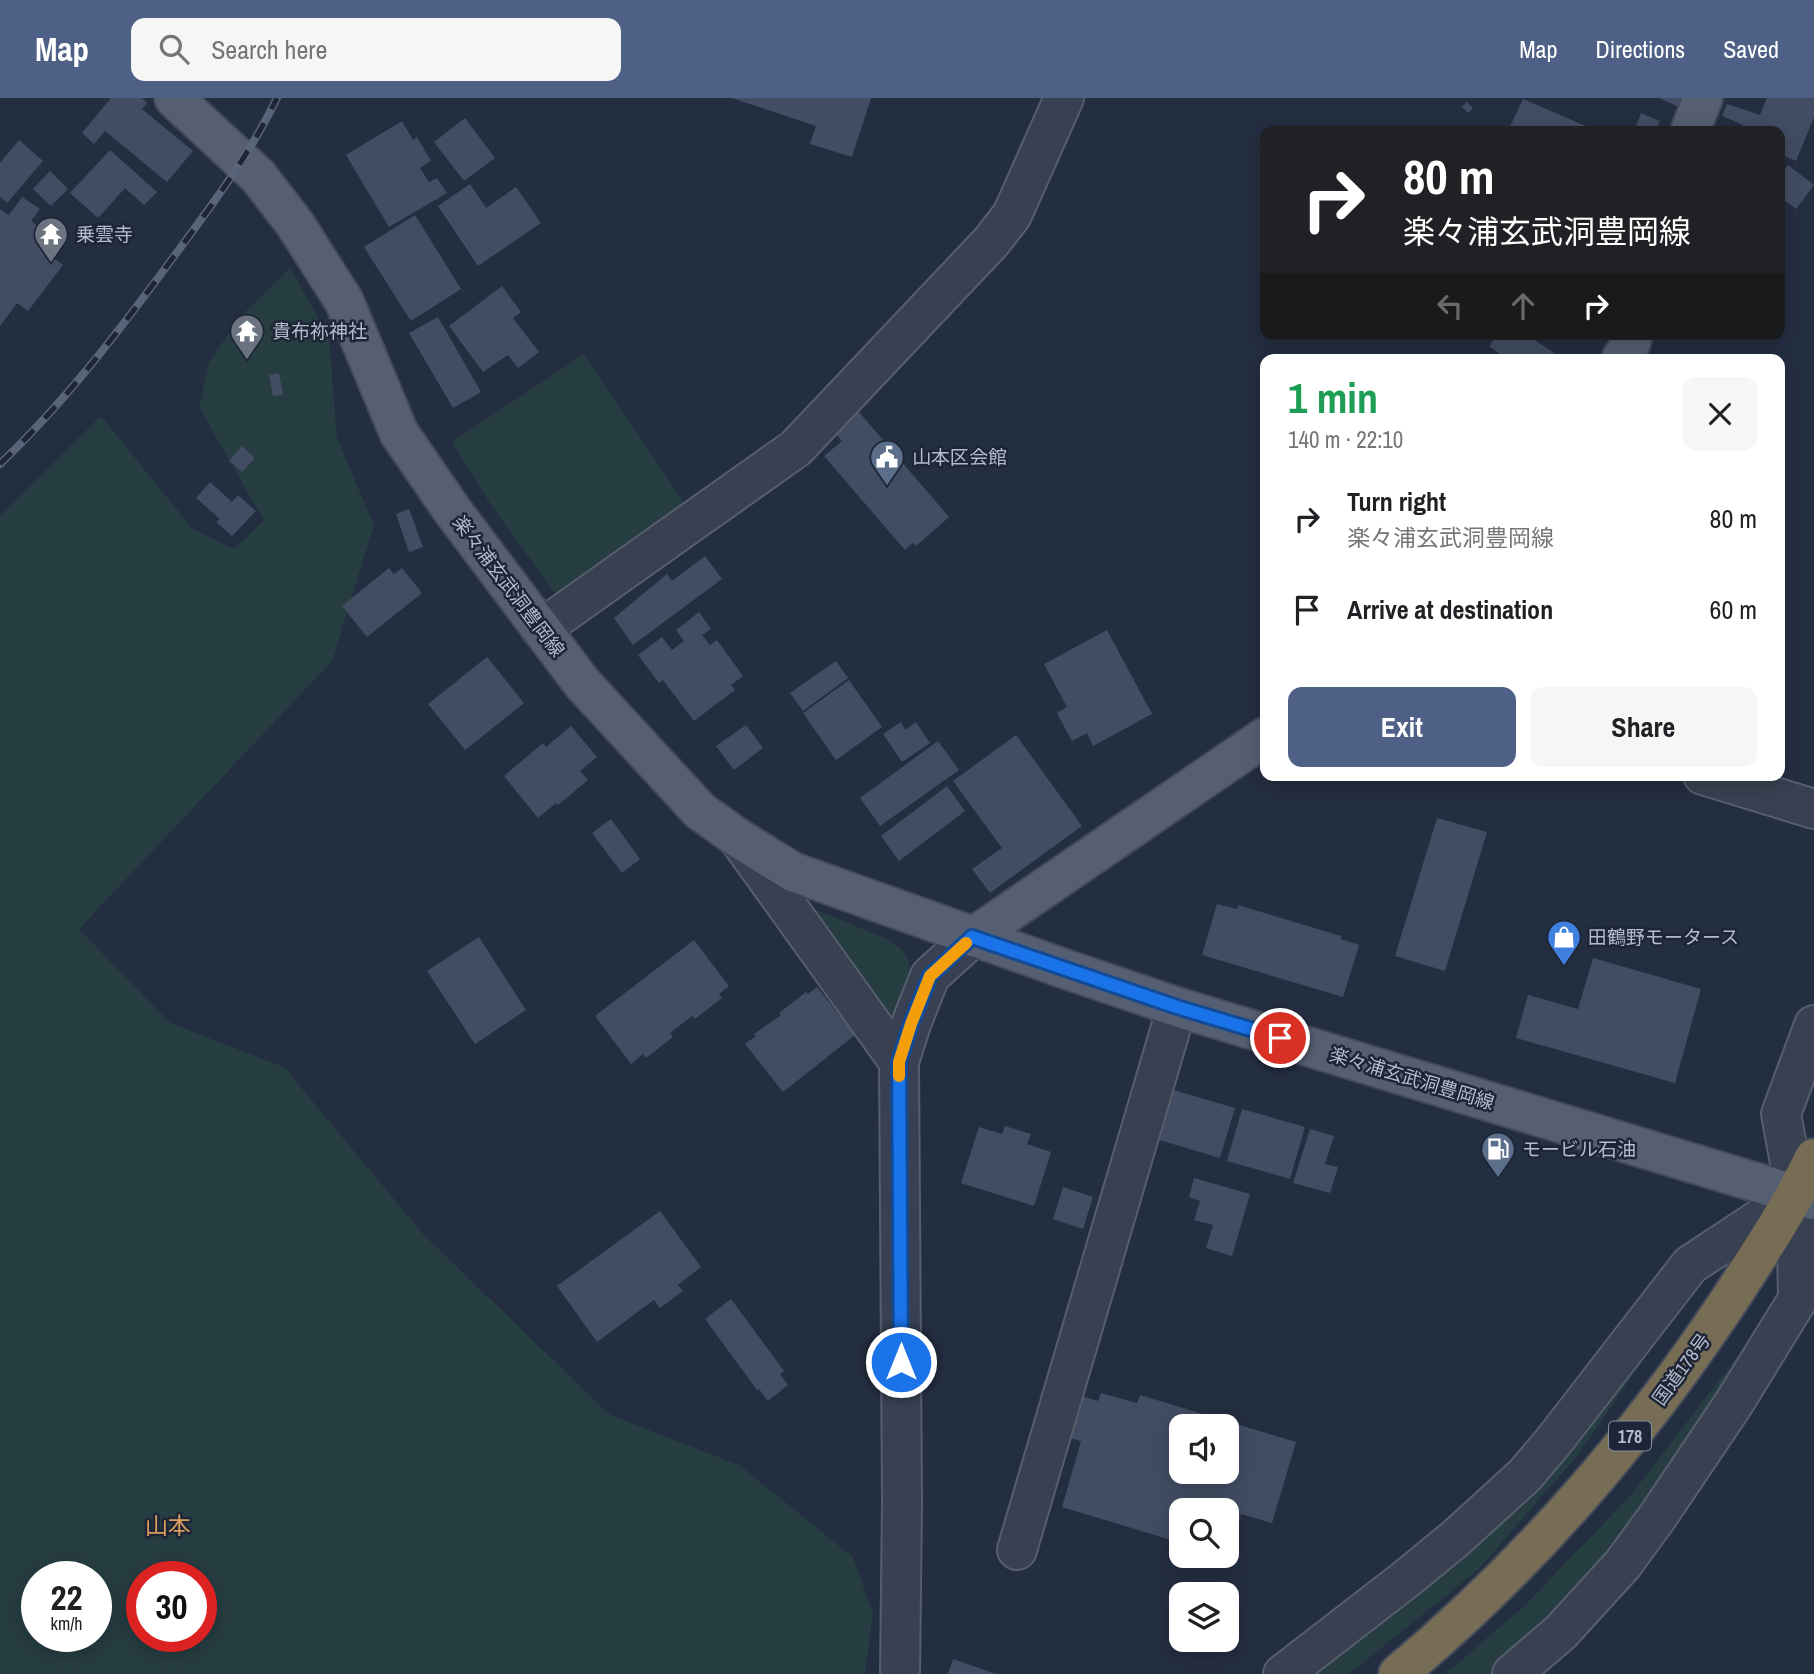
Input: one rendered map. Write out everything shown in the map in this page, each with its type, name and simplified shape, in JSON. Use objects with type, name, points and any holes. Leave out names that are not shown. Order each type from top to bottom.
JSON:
[{"type":"highway","name":"国道178号","points":[[1398,1674],[1457,1625],[1513,1570],[1617,1454],[1808,1193],[1814,1158]]},
{"type":"main road","name":"楽々浦玄武洞豊岡線","points":[[174,98],[258,176],[295,223],[344,301],[398,433],[452,510],[582,683],[700,811],[738,838],[793,872],[1177,1007],[1808,1193]]},
{"type":"main road","points":[[1692,126],[1703,98]]},
{"type":"main road","points":[[972,937],[1260,740]]},
{"type":"street","points":[[541,629],[796,448],[991,242],[1012,215],[1064,98]]},
{"type":"street","points":[[1723,781],[1814,809]]},
{"type":"street","points":[[738,838],[899,1062]]},
{"type":"street","points":[[900,1674],[902,1488],[899,1062],[930,976],[972,937]]},
{"type":"street","points":[[1017,1550],[1177,1007]]},
{"type":"street","points":[[1512,1674],[1560,1632],[1623,1564],[1728,1413],[1798,1299],[1808,1193],[1781,1114],[1814,1025]]},
{"type":"street","points":[[1283,1674],[1456,1538],[1525,1475],[1690,1265],[1808,1193]]},
{"type":"green space","points":[[290,268],[329,337],[337,438],[374,525],[332,661],[79,929],[170,1023],[284,1067],[424,1235],[610,1415],[739,1465],[853,1557],[873,1614],[865,1674],[0,1674],[0,516],[101,416],[192,528],[233,549],[264,521],[199,407],[209,362],[241,316]]},
{"type":"green space","points":[[584,354],[686,506],[557,596],[491,505],[452,442]]},
{"type":"green space","points":[[805,905],[887,939],[905,954],[909,962],[910,978],[902,1010],[897,1013],[884,1013]]},
{"type":"green space","points":[[1690,1292],[1577,1456],[1478,1570],[1349,1674],[1313,1674]]},
{"type":"green space","points":[[1776,1306],[1645,1509],[1549,1624],[1492,1674],[1445,1674],[1523,1607],[1630,1496]]},
{"type":"building","points":[[111,98],[142,98],[147,103],[142,109],[193,151],[167,182],[105,131],[94,144],[82,133]]},
{"type":"building","points":[[732,98],[871,98],[852,157],[810,144],[816,126]]},
{"type":"building","points":[[1659,98],[1683,98],[1679,107]]},
{"type":"building","points":[[1767,98],[1814,98],[1814,117],[1796,161],[1785,156],[1785,126],[1743,126],[1722,116],[1727,104],[1760,115]]},
{"type":"building","points":[[1523,99],[1586,126],[1510,126]]},
{"type":"building","points":[[1467,102],[1473,108],[1468,113],[1462,107]]},
{"type":"building","points":[[1641,113],[1660,121],[1658,125],[1660,126],[1636,126]]},
{"type":"building","points":[[465,118],[495,158],[464,181],[434,142]]},
{"type":"building","points":[[402,121],[413,140],[417,137],[431,161],[420,168],[429,182],[437,178],[447,193],[389,227],[346,155]]},
{"type":"building","points":[[19,140],[43,161],[7,203],[0,197],[0,163]]},
{"type":"building","points":[[110,150],[157,192],[144,205],[125,188],[98,218],[70,193]]},
{"type":"building","points":[[1788,165],[1814,185],[1796,209],[1785,201],[1785,169]]},
{"type":"building","points":[[50,171],[68,189],[51,206],[33,189]]},
{"type":"building","points":[[470,184],[486,208],[516,187],[541,223],[478,266],[438,206]]},
{"type":"building","points":[[22,197],[40,209],[31,221],[57,241],[47,253],[63,265],[28,311],[17,303],[0,326],[0,209],[9,215]]},
{"type":"building","points":[[415,215],[461,289],[411,321],[364,247]]},
{"type":"building","points":[[502,286],[521,312],[513,318],[539,352],[518,368],[508,355],[483,372],[449,326]]},
{"type":"building","points":[[438,317],[481,392],[453,408],[409,333]]},
{"type":"building","points":[[1494,340],[1535,340],[1556,354],[1498,354],[1489,346]]},
{"type":"building","points":[[279,373],[283,395],[273,396],[269,375]]},
{"type":"building","name":"山本区会館","points":[[859,412],[949,517],[916,546],[913,543],[905,550],[824,456],[842,441],[835,433]]},
{"type":"building","points":[[242,446],[255,458],[242,472],[229,461]]},
{"type":"building","points":[[210,482],[232,502],[238,495],[256,511],[232,536],[216,522],[220,519],[196,498]]},
{"type":"building","points":[[409,509],[423,547],[409,552],[396,514]]},
{"type":"building","points":[[705,556],[722,579],[633,645],[614,618],[667,574],[672,581]]},
{"type":"building","points":[[389,568],[394,574],[402,568],[422,593],[367,637],[342,606]]},
{"type":"building","points":[[699,612],[711,629],[702,635],[710,645],[717,640],[743,676],[731,685],[735,690],[694,721],[663,680],[659,683],[638,655],[662,637],[672,650],[684,641],[676,630]]},
{"type":"building","points":[[1107,630],[1152,714],[1093,746],[1087,733],[1072,741],[1057,713],[1067,707],[1044,664]]},
{"type":"building","points":[[487,657],[524,703],[465,750],[428,704]]},
{"type":"building","points":[[836,661],[848,678],[803,711],[790,693]]},
{"type":"building","points":[[849,680],[882,727],[836,760],[803,713]]},
{"type":"building","points":[[901,722],[905,730],[916,722],[930,743],[902,762],[883,734]]},
{"type":"building","points":[[746,725],[763,748],[734,770],[716,746]]},
{"type":"building","points":[[571,726],[597,757],[580,771],[588,780],[538,818],[504,776],[543,743],[546,747]]},
{"type":"building","points":[[1016,735],[1082,826],[990,893],[972,869],[1002,848],[953,781]]},
{"type":"building","points":[[938,741],[959,770],[880,826],[860,798]]},
{"type":"building","points":[[947,786],[965,811],[899,861],[881,836]]},
{"type":"building","points":[[1437,818],[1487,832],[1445,971],[1395,956]]},
{"type":"building","points":[[611,819],[640,859],[622,873],[592,833]]},
{"type":"building","points":[[1217,904],[1237,909],[1238,905],[1341,936],[1341,939],[1359,945],[1343,997],[1202,955]]},
{"type":"building","points":[[479,937],[526,1010],[475,1044],[427,971]]},
{"type":"building","points":[[694,940],[729,986],[719,994],[722,998],[695,1019],[692,1016],[670,1033],[673,1037],[646,1058],[643,1054],[631,1064],[595,1016]]},
{"type":"building","points":[[1593,958],[1701,989],[1675,1083],[1516,1038],[1528,995],[1578,1009]]},
{"type":"building","points":[[817,987],[855,1035],[783,1092],[745,1044],[756,1036],[754,1034],[781,1015],[779,1013]]},
{"type":"building","points":[[1170,1089],[1235,1108],[1220,1158],[1156,1139]]},
{"type":"building","points":[[1242,1109],[1305,1127],[1290,1179],[1227,1161]]},
{"type":"building","points":[[1005,1126],[1031,1134],[1027,1144],[1051,1152],[1034,1206],[961,1183],[979,1127],[1002,1134]]},
{"type":"building","points":[[1310,1129],[1334,1136],[1325,1164],[1338,1167],[1330,1193],[1293,1183]]},
{"type":"building","points":[[1194,1178],[1250,1194],[1232,1256],[1206,1248],[1213,1225],[1194,1220],[1200,1201],[1189,1197]]},
{"type":"building","points":[[1063,1187],[1093,1197],[1083,1229],[1053,1219]]},
{"type":"building","points":[[660,1211],[701,1267],[678,1285],[683,1291],[660,1308],[654,1300],[597,1342],[557,1286]]},
{"type":"building","points":[[731,1299],[784,1371],[780,1374],[788,1385],[768,1401],[705,1319]]},
{"type":"building","points":[[1101,1393],[1137,1403],[1140,1395],[1203,1414],[1169,1414],[1169,1484],[1239,1484],[1239,1425],[1296,1442],[1272,1523],[1241,1514],[1239,1521],[1239,1498],[1169,1498],[1169,1539],[1062,1507],[1081,1441],[1070,1438],[1082,1396],[1098,1401]]},
{"type":"building","points":[[953,1659],[996,1674],[948,1674]]},
{"type":"railway","points":[[0,464],[69,391],[132,313],[228,181],[277,98]]},
{"type":"slow traffic","points":[[899,1076],[899,1062],[930,976],[966,943]]},
{"type":"place","name":"乗雲寺","points":[[51,264]]},
{"type":"place","name":"貴布祢神社","points":[[247,361]]},
{"type":"place","name":"山本区会館","points":[[887,487]]},
{"type":"place","name":"田鶴野モータース","points":[[1564,967]]},
{"type":"place","name":"モービル石油","points":[[1498,1179]]},
{"type":"district","name":"山本","points":[[168,1525]]},
{"type":"route","points":[[901,1362],[899,1062],[930,976],[972,937],[1177,1007],[1280,1038]]}]
